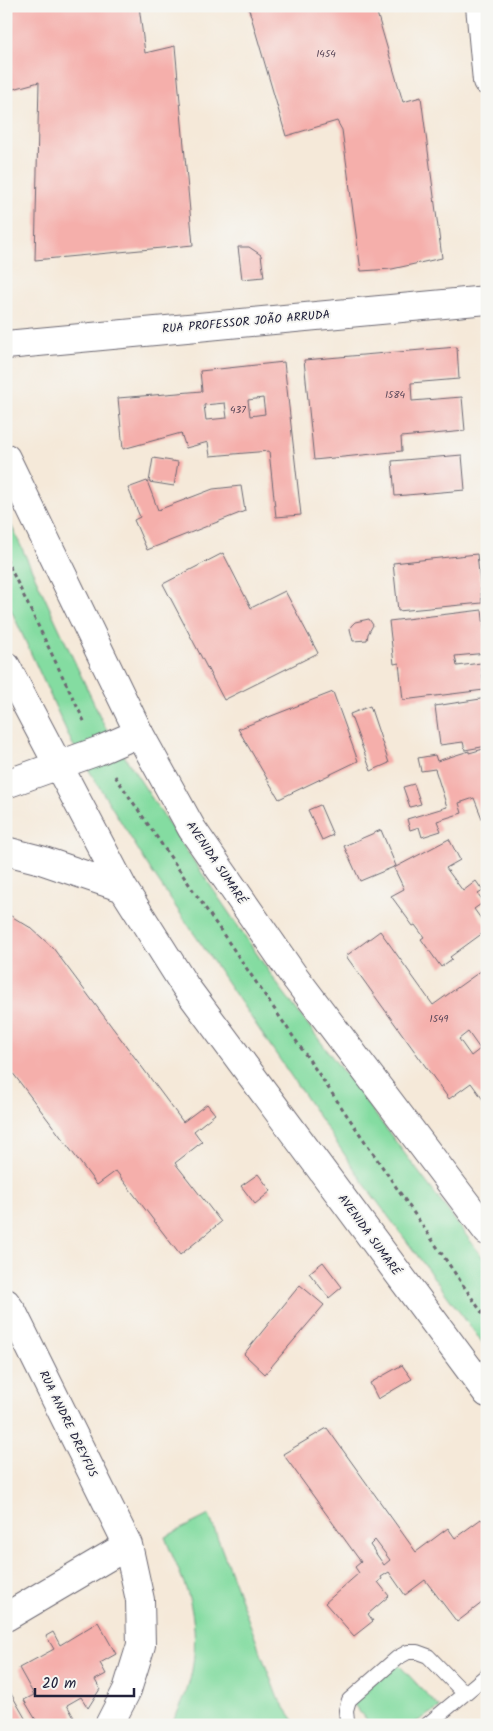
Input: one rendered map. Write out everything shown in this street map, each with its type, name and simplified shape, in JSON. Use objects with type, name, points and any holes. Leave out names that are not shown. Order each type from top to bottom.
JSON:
[{"type":"main road","points":[[480,6],[487,81]]},
{"type":"main road","name":"RUA PROFESSOR JOÃO ARRUDA","points":[[6,345],[487,300]]},
{"type":"main road","name":"AVENIDA SUMARÉ","points":[[6,458],[139,733],[192,829],[294,976],[487,1231]]},
{"type":"main road","name":"AVENIDA SUMARÉ","points":[[6,666],[123,888],[185,986],[487,1393]]},
{"type":"main road","points":[[6,784],[98,751],[139,733]]},
{"type":"main road","points":[[6,851],[41,860],[123,888]]},
{"type":"main road","name":"RUA ANDRE DREYFUS","points":[[6,1303],[13,1313],[128,1545],[140,1600],[140,1645],[127,1690],[109,1725]]},
{"type":"main road","points":[[6,1617],[128,1545]]},
{"type":"lane","points":[[350,1725],[346,1721],[346,1710],[349,1700],[397,1658],[408,1652],[418,1652],[428,1656],[464,1693]]},
{"type":"lane","points":[[427,1725],[487,1674]]},
{"type":"green space","points":[[6,514],[104,725],[278,985],[487,1263],[487,1349],[370,1192],[152,872],[72,743],[6,599]]},
{"type":"green space","points":[[209,1515],[277,1696],[297,1725],[170,1725],[185,1695],[190,1680],[193,1664],[194,1631],[189,1598],[165,1537]]},
{"type":"green space","points":[[397,1663],[440,1708],[411,1725],[370,1725],[351,1701]]},
{"type":"building","points":[[6,6],[139,6],[145,53],[175,46],[193,245],[35,260],[39,82],[6,91]]},
{"type":"building","points":[[248,6],[375,6],[403,102],[421,97],[442,258],[392,269],[361,271],[342,130],[337,121],[286,136]]},
{"type":"building","points":[[238,247],[249,247],[261,255],[264,277],[242,279]]},
{"type":"building","points":[[457,347],[459,379],[411,383],[412,401],[462,397],[465,431],[401,437],[402,451],[314,460],[304,360]]},
{"type":"building","points":[[284,362],[301,515],[276,517],[269,451],[210,456],[208,442],[186,448],[181,433],[123,449],[118,398],[202,391],[200,371]],"holes":[[[263,398],[265,414],[250,416],[248,400]],[[225,403],[227,418],[206,420],[204,405]]]},
{"type":"building","points":[[462,455],[465,490],[395,496],[392,461]]},
{"type":"building","points":[[153,458],[178,462],[174,486],[149,482]]},
{"type":"building","points":[[147,481],[158,510],[213,489],[241,486],[245,511],[147,550],[134,520],[140,517],[128,488]]},
{"type":"building","points":[[223,553],[251,608],[285,591],[318,653],[224,700],[163,584]]},
{"type":"building","points":[[477,554],[482,603],[398,611],[393,563]]},
{"type":"building","points":[[482,610],[487,653],[455,656],[457,666],[481,663],[484,690],[403,700],[399,663],[394,664],[389,621]]},
{"type":"building","points":[[369,619],[373,625],[367,640],[353,641],[351,626],[355,622]]},
{"type":"building","points":[[333,692],[358,761],[279,799],[238,729]]},
{"type":"building","points":[[487,698],[487,746],[465,750],[463,742],[440,745],[435,706]]},
{"type":"building","points":[[370,706],[389,763],[371,771],[350,714]]},
{"type":"building","points":[[487,748],[487,831],[474,798],[459,803],[462,813],[437,821],[441,831],[422,837],[419,827],[410,830],[407,819],[447,807],[435,769],[421,771],[418,758],[435,755],[437,761],[469,751],[469,753]]},
{"type":"building","points":[[414,784],[421,804],[410,807],[403,787]]},
{"type":"building","points":[[320,805],[333,835],[322,840],[308,810]]},
{"type":"building","points":[[381,830],[396,866],[360,881],[344,846]]},
{"type":"building","points":[[449,839],[460,860],[446,868],[463,891],[476,881],[483,891],[478,894],[484,902],[474,909],[487,927],[487,930],[450,957],[452,959],[441,967],[421,939],[424,937],[415,925],[413,926],[391,896],[404,889],[394,868]]},
{"type":"building","points":[[6,913],[31,928],[53,948],[183,1122],[207,1104],[215,1114],[194,1131],[202,1142],[175,1163],[221,1222],[180,1255],[116,1171],[97,1185],[6,1064]]},
{"type":"building","points":[[380,931],[433,1005],[485,968],[487,971],[487,1105],[471,1083],[449,1099],[346,956]],"holes":[[[468,1032],[480,1049],[471,1056],[459,1039]]]},
{"type":"building","points":[[258,1174],[271,1191],[255,1204],[241,1186]]},
{"type":"building","points":[[323,1262],[342,1287],[329,1298],[309,1273]]},
{"type":"building","points":[[300,1285],[324,1305],[265,1374],[244,1354]]},
{"type":"building","points":[[402,1365],[412,1379],[378,1399],[370,1383]]},
{"type":"building","points":[[327,1428],[416,1552],[448,1528],[455,1538],[481,1519],[487,1526],[487,1599],[457,1622],[425,1580],[405,1595],[389,1572],[381,1577],[382,1579],[378,1582],[389,1596],[368,1614],[373,1621],[354,1636],[325,1603],[359,1573],[355,1567],[361,1562],[283,1454]],"holes":[[[375,1540],[390,1560],[384,1565],[370,1545]]]},
{"type":"building","points":[[98,1622],[116,1654],[100,1663],[106,1674],[95,1680],[100,1689],[88,1708],[81,1697],[67,1705],[78,1725],[39,1725],[24,1700],[34,1695],[19,1668],[54,1649],[46,1636],[53,1632],[60,1645]]},
{"type":"building","points":[[6,1685],[29,1725],[6,1725]]}]
